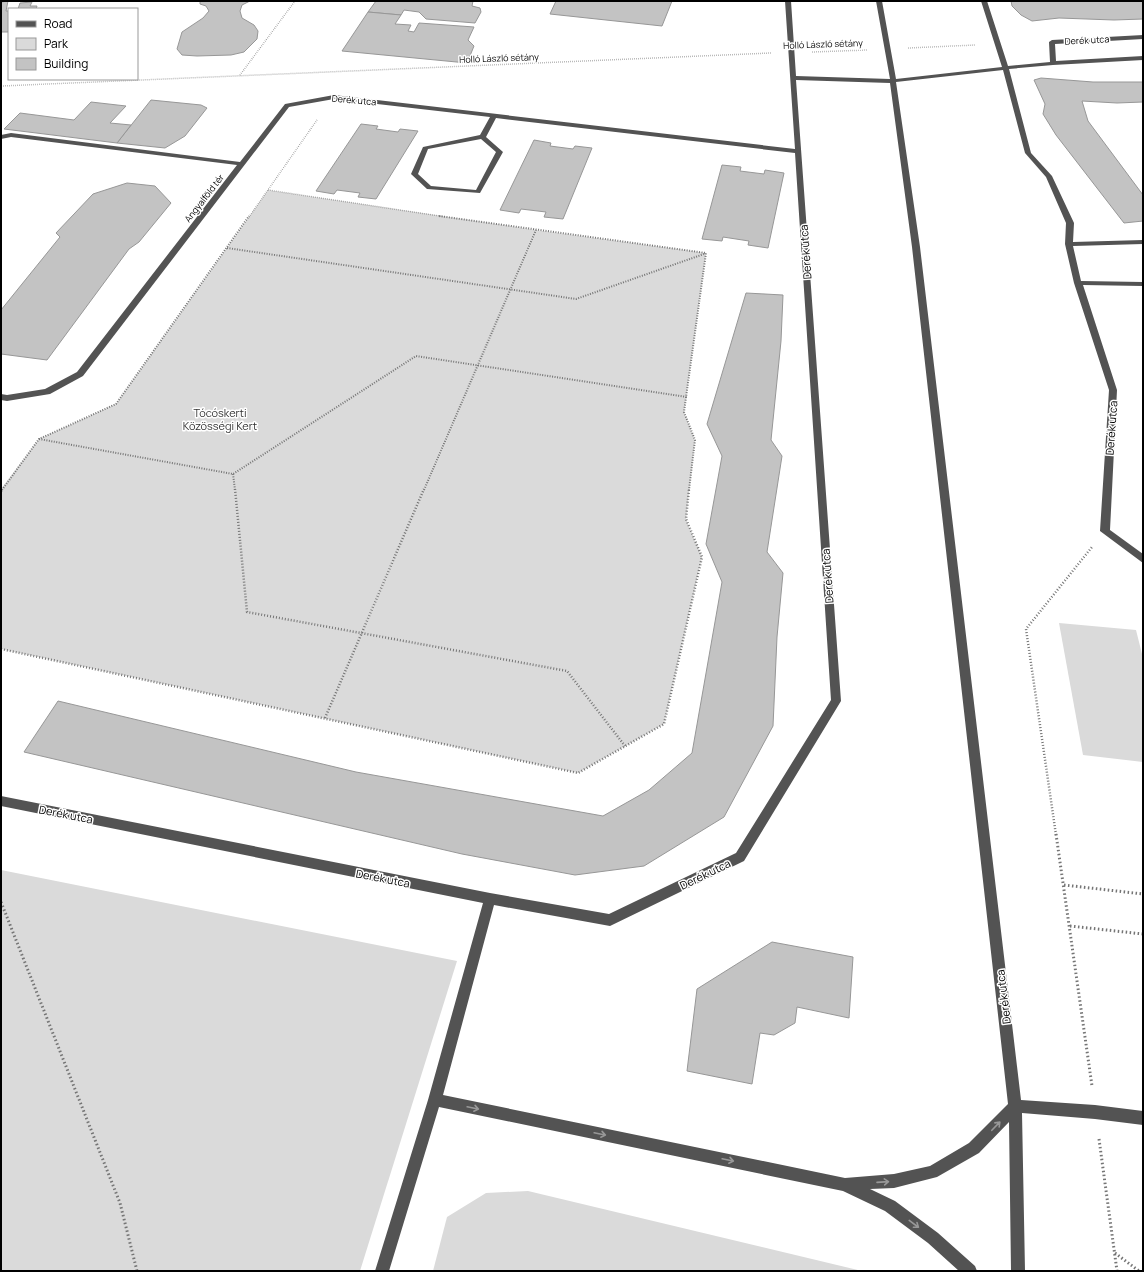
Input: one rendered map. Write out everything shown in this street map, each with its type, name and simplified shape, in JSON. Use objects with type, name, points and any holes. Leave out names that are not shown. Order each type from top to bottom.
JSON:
[{"type":"street","name":"Derék utca","points":[[1,802],[490,899],[610,920],[740,857],[836,701],[794,78],[790,52],[788,1]]},
{"type":"street","name":"Derék utca","points":[[879,1],[893,81],[916,247],[1015,1106],[1018,1271]]},
{"type":"street","name":"Derék utca","points":[[984,1],[1006,68],[1028,153],[1049,176],[1070,223],[1068,244],[1078,283],[1113,390],[1105,531]]},
{"type":"street","name":"Derék utca","points":[[1053,62],[1052,42],[1143,37]]},
{"type":"street","name":"Derék utca","points":[[794,78],[893,81],[1053,62],[1143,58]]},
{"type":"street","name":"Derék utca","points":[[243,164],[287,105],[334,97],[798,151]]},
{"type":"street","points":[[482,137],[500,152],[478,192],[429,188],[414,174],[425,148],[482,137],[494,116]]},
{"type":"street","name":"Angyalföld tér","points":[[1,137],[12,135],[243,164]]},
{"type":"street","name":"Angyalföld tér","points":[[3,400],[47,392],[80,374],[243,164]]},
{"type":"street","points":[[1068,244],[1143,242]]},
{"type":"street","points":[[1078,283],[1143,284]]},
{"type":"street","points":[[1105,531],[1143,559]]},
{"type":"street","points":[[382,1271],[435,1100],[490,899]]},
{"type":"street","points":[[435,1100],[844,1184],[890,1206],[933,1238],[970,1271]]},
{"type":"street","points":[[844,1184],[894,1181],[932,1172],[974,1148],[1015,1106],[1095,1112],[1143,1118]]},
{"type":"path","points":[[240,76],[295,1]]},
{"type":"path","name":"Holló László sétány","points":[[1,86],[997,44]]},
{"type":"path","points":[[1,491],[39,439],[116,404],[334,97],[355,71]]},
{"type":"path","points":[[268,190],[536,230],[706,253]]},
{"type":"path","points":[[325,718],[536,230]]},
{"type":"path","points":[[227,248],[576,299],[706,253]]},
{"type":"path","points":[[1,649],[578,773],[664,724],[702,557],[686,519],[695,440],[684,412],[706,253]]},
{"type":"path","points":[[39,439],[233,474],[416,356],[687,397]]},
{"type":"path","points":[[233,474],[247,612],[567,672],[625,746]]},
{"type":"path","points":[[1082,1010],[1026,628],[1105,531]]},
{"type":"path","points":[[1064,885],[1143,894]]},
{"type":"path","points":[[1,902],[120,1203],[137,1271]]},
{"type":"path","points":[[1070,926],[1143,934]]},
{"type":"path","points":[[1113,1236],[1117,1271]]},
{"type":"path","points":[[1115,1253],[1139,1271]]},
{"type":"green space","name":"Tócóskerti Közösségi Kert","points":[[268,190],[536,230],[706,253],[684,412],[695,440],[686,519],[702,557],[664,724],[578,773],[1,649],[1,489],[39,439],[116,404]]},
{"type":"green space","points":[[1059,623],[1136,630],[1143,658],[1143,762],[1083,755]]},
{"type":"green space","points":[[1,870],[457,961],[360,1271],[1,1271]]},
{"type":"green space","points":[[528,1191],[862,1271],[433,1271],[447,1217],[486,1193]]},
{"type":"building","points":[[8,1],[6,11],[8,11],[8,32],[1,32],[1,2]]},
{"type":"building","points":[[200,1],[250,1],[242,5],[240,11],[242,18],[254,25],[258,31],[257,39],[244,52],[231,55],[182,55],[177,49],[182,32],[203,18],[209,11],[206,6],[200,4]]},
{"type":"building","points":[[376,1],[473,1],[472,6],[480,8],[481,12],[475,23],[426,19],[419,12],[404,10],[401,15],[368,12]]},
{"type":"building","points":[[556,1],[672,1],[662,26],[550,14]]},
{"type":"building","points":[[1011,1],[1143,1],[1143,19],[1114,20],[1059,18],[1032,21],[1021,15],[1012,6]]},
{"type":"building","points":[[32,2],[30,6],[37,6],[36,8],[18,8],[20,3]]},
{"type":"building","points":[[368,12],[401,15],[395,24],[411,25],[408,31],[414,32],[419,23],[474,27],[468,40],[474,46],[467,63],[342,51]]},
{"type":"building","points":[[1041,78],[1093,82],[1143,82],[1143,102],[1117,103],[1082,101],[1088,121],[1143,195],[1143,221],[1124,223],[1056,135],[1043,114],[1045,104],[1034,80]]},
{"type":"building","points":[[151,100],[201,105],[207,108],[185,136],[165,148],[117,143]]},
{"type":"building","points":[[91,102],[126,106],[110,123],[131,125],[117,143],[4,129],[20,113],[74,120]]},
{"type":"building","points":[[361,124],[378,126],[376,129],[398,132],[400,129],[418,131],[376,199],[358,197],[360,193],[337,190],[334,194],[316,191]]},
{"type":"building","points":[[534,140],[551,143],[550,146],[573,149],[575,146],[592,148],[563,219],[544,217],[546,212],[521,209],[519,213],[500,210]]},
{"type":"building","points":[[722,165],[741,167],[740,171],[764,174],[765,170],[784,173],[768,248],[748,245],[749,241],[723,237],[722,241],[702,239]]},
{"type":"building","points":[[127,183],[155,186],[171,203],[139,242],[129,249],[47,360],[1,354],[1,310],[60,237],[56,233],[93,194]]},
{"type":"building","points":[[746,293],[783,295],[781,341],[771,440],[782,456],[767,552],[783,573],[777,637],[773,726],[724,817],[644,866],[575,875],[462,854],[24,752],[58,701],[356,772],[603,816],[649,790],[692,753],[722,582],[706,544],[722,456],[707,424]]},
{"type":"building","points":[[772,942],[853,957],[849,1018],[797,1007],[795,1023],[774,1035],[760,1033],[752,1084],[687,1071],[697,989]]}]
